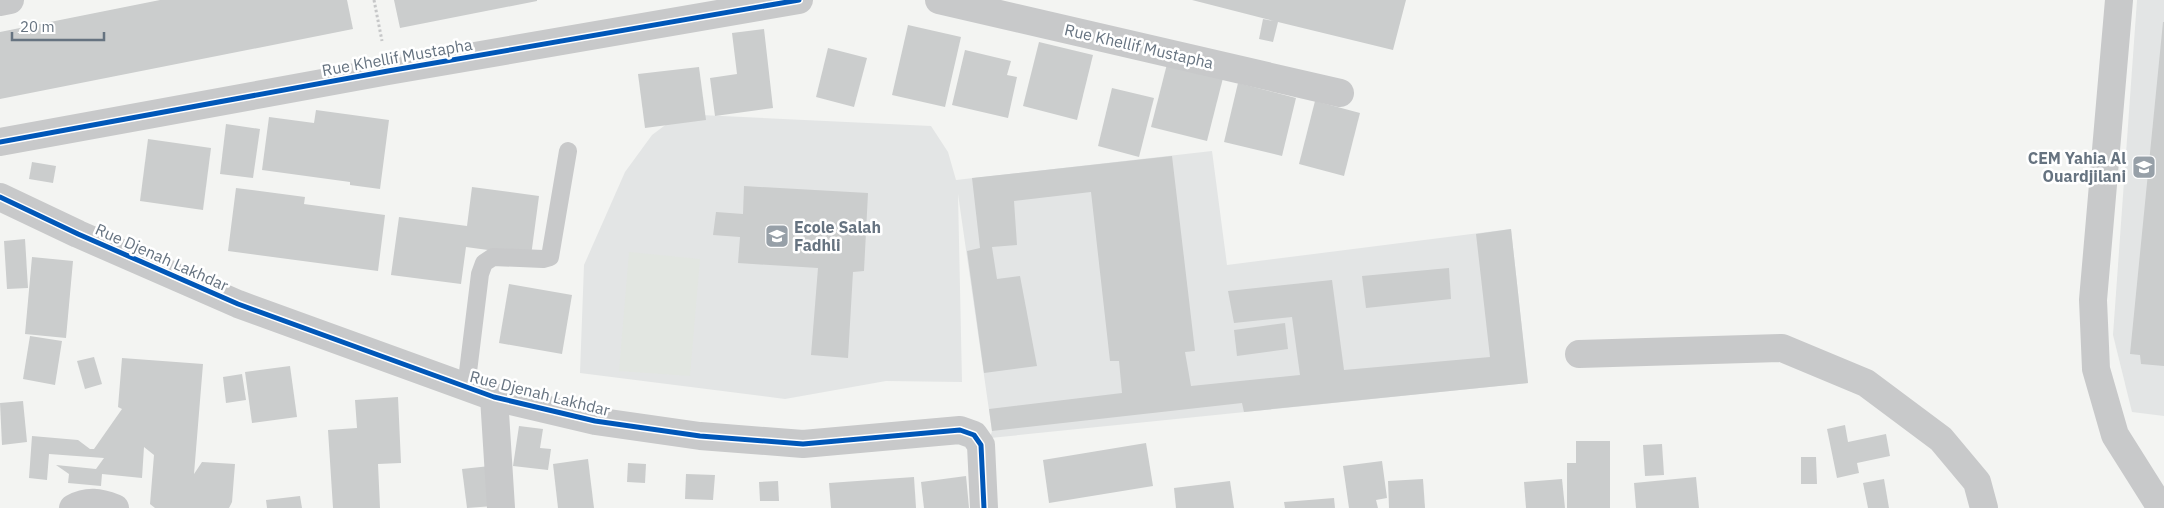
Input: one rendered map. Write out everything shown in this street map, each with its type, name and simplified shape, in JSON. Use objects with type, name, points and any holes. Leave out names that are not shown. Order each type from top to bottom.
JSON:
[{"type":"street","points":[[0,2],[10,0]]},
{"type":"street","name":"Rue Khellif Mustapha","points":[[0,142],[388,71],[799,0]]},
{"type":"street","name":"Rue Khellif Mustapha","points":[[939,0],[1340,93]]},
{"type":"street","points":[[2119,0],[2093,300],[2096,369],[2115,435],[2155,501]]},
{"type":"street","name":"Rue Djenah Lakhdar","points":[[0,197],[87,238],[238,304],[466,388],[494,397],[595,422],[700,436],[803,444],[960,430],[974,435],[981,445],[984,508]]},
{"type":"street","points":[[1579,354],[1782,348],[1866,383],[1941,439],[1977,482],[1984,508]]},
{"type":"street","points":[[494,397],[501,508]]},
{"type":"street","points":[[73,508],[83,502],[94,501],[115,508]]},
{"type":"lane","points":[[466,388],[480,274],[484,263],[493,257],[543,259],[550,257],[568,151]]},
{"type":"path","points":[[374,0],[388,71]]},
{"type":"shaded area","name":"CEM Yahia Al Ouardjilani","points":[[2137,0],[2164,0],[2164,416],[2132,412],[2113,335]]},
{"type":"shaded area","points":[[680,114],[931,126],[948,152],[956,180],[1212,151],[1227,265],[1511,229],[1528,383],[990,438],[992,431],[958,194],[962,382],[886,381],[785,399],[580,373],[584,265],[625,172],[652,135]]},
{"type":"shaded area","points":[[629,252],[700,259],[690,376],[619,371]]},
{"type":"building","points":[[160,0],[347,0],[353,29],[0,99],[0,32]]},
{"type":"building","points":[[394,0],[537,0],[537,1],[400,28]]},
{"type":"building","points":[[1192,0],[1406,0],[1393,50],[1278,22],[1273,42],[1259,39],[1263,19],[1274,21]]},
{"type":"building","points":[[2163,22],[2164,366],[2141,364],[2140,355],[2130,354]]},
{"type":"building","points":[[908,25],[961,37],[945,107],[892,95]]},
{"type":"building","points":[[764,29],[773,108],[715,116],[710,78],[737,74],[732,33]]},
{"type":"building","points":[[1039,42],[1093,55],[1077,120],[1023,106]]},
{"type":"building","points":[[828,48],[867,58],[854,107],[816,97]]},
{"type":"building","points":[[965,50],[1011,61],[1007,75],[1017,77],[1008,118],[952,105]]},
{"type":"building","points":[[1167,64],[1223,78],[1207,141],[1151,127]]},
{"type":"building","points":[[699,67],[706,120],[645,128],[638,74]]},
{"type":"building","points":[[1238,83],[1296,98],[1282,156],[1224,142]]},
{"type":"building","points":[[1112,88],[1154,98],[1139,157],[1098,146]]},
{"type":"building","points":[[1315,101],[1360,113],[1344,176],[1299,164]]},
{"type":"building","points":[[316,110],[389,120],[380,189],[350,185],[350,182],[262,170],[269,117],[314,123]]},
{"type":"building","points":[[226,124],[260,129],[253,178],[220,174]]},
{"type":"building","points":[[148,139],[211,148],[203,210],[140,201]]},
{"type":"building","points":[[1172,156],[1195,351],[1185,352],[1191,386],[1300,375],[1292,317],[1234,323],[1228,291],[1332,280],[1344,370],[1490,357],[1476,234],[1511,229],[1528,383],[1244,412],[1242,403],[992,431],[989,409],[1122,393],[1119,361],[1110,361],[1091,192],[1014,201],[1017,245],[992,247],[997,279],[1020,276],[1037,366],[984,373],[967,251],[980,248],[972,178]]},
{"type":"building","points":[[32,162],[56,166],[53,183],[29,179]]},
{"type":"building","points":[[744,186],[868,193],[864,271],[853,272],[848,358],[811,355],[818,268],[738,263],[740,237],[713,235],[716,212],[743,214]]},
{"type":"building","points":[[472,187],[539,196],[531,256],[466,247],[461,284],[391,275],[399,217],[467,226]]},
{"type":"building","points":[[236,188],[305,197],[304,204],[385,215],[378,271],[228,251]]},
{"type":"building","points":[[25,239],[28,288],[7,289],[4,241]]},
{"type":"building","points":[[32,257],[73,261],[66,338],[25,334]]},
{"type":"building","points":[[1449,268],[1451,299],[1366,308],[1362,276]]},
{"type":"building","points":[[509,284],[572,295],[562,354],[499,343]]},
{"type":"building","points":[[1285,323],[1288,349],[1237,356],[1234,330]]},
{"type":"building","points":[[30,336],[62,341],[55,385],[23,379]]},
{"type":"building","points":[[94,357],[102,384],[85,389],[77,361]]},
{"type":"building","points":[[122,358],[203,364],[194,474],[202,462],[235,464],[232,502],[229,508],[155,508],[150,504],[154,455],[144,447],[142,478],[102,474],[101,486],[68,483],[69,474],[56,465],[96,469],[104,458],[49,454],[47,480],[29,478],[32,436],[78,440],[90,449],[94,449],[122,409],[118,407]]},
{"type":"building","points":[[290,366],[297,417],[252,423],[245,372]]},
{"type":"building","points":[[242,374],[246,400],[226,403],[223,377]]},
{"type":"building","points":[[398,397],[401,463],[378,464],[380,508],[333,508],[328,430],[357,428],[355,400]]},
{"type":"building","points":[[23,401],[27,442],[2,445],[0,403]]},
{"type":"building","points":[[1845,425],[1848,442],[1886,434],[1890,456],[1857,463],[1859,473],[1837,478],[1827,429]]},
{"type":"building","points":[[519,426],[543,429],[540,448],[551,449],[548,470],[513,466]]},
{"type":"building","points":[[1576,441],[1610,441],[1610,508],[1567,508],[1567,463],[1576,463]]},
{"type":"building","points":[[1146,443],[1153,486],[1049,503],[1043,460]]},
{"type":"building","points":[[1662,444],[1664,475],[1645,476],[1643,445]]},
{"type":"building","points":[[1801,457],[1816,457],[1817,484],[1801,484]]},
{"type":"building","points":[[588,459],[594,508],[558,508],[553,464]]},
{"type":"building","points":[[1382,461],[1387,498],[1376,500],[1378,508],[1349,508],[1343,466]]},
{"type":"building","points":[[628,463],[646,464],[645,483],[627,482]]},
{"type":"building","points":[[490,466],[494,506],[467,508],[462,469]]},
{"type":"building","points":[[686,474],[715,475],[713,500],[685,499]]},
{"type":"building","points":[[966,476],[969,508],[924,508],[921,482]]},
{"type":"building","points":[[914,477],[916,508],[831,508],[829,483]]},
{"type":"building","points":[[1696,477],[1699,508],[1636,508],[1634,483]]},
{"type":"building","points":[[1423,479],[1425,508],[1389,508],[1388,481]]},
{"type":"building","points":[[1562,479],[1565,508],[1526,508],[1524,482]]},
{"type":"building","points":[[1884,479],[1889,508],[1868,508],[1863,483]]},
{"type":"building","points":[[778,481],[779,501],[760,501],[759,482]]},
{"type":"building","points":[[1230,481],[1234,508],[1176,508],[1174,488]]},
{"type":"building","points":[[300,496],[302,508],[267,508],[266,500]]},
{"type":"building","points":[[1334,498],[1335,508],[1285,508],[1284,502]]},
{"type":"cycle path","points":[[0,142],[388,71],[799,0]]},
{"type":"cycle path","points":[[0,197],[78,234],[238,304],[494,397],[595,421],[700,436],[803,444],[960,430],[974,435],[981,445],[984,508]]},
{"type":"place","name":"CEM Yahia Al Ouardjilani","points":[[2144,167]]},
{"type":"place","name":"Ecole Salah Fadhli","points":[[777,236]]}]
